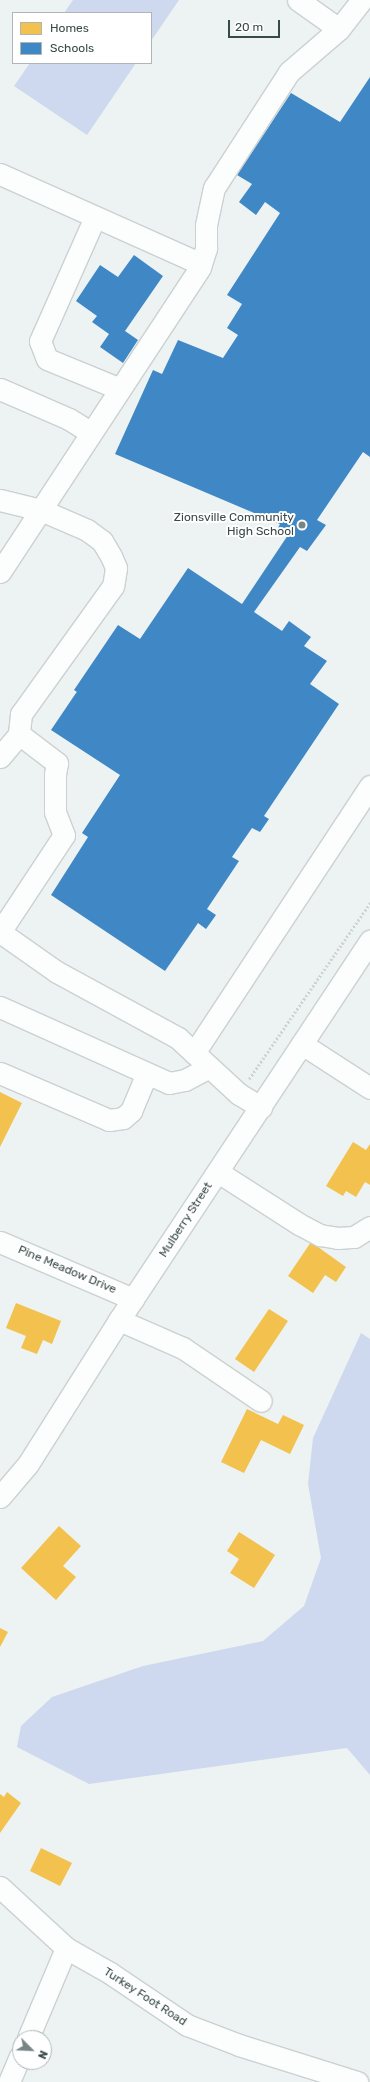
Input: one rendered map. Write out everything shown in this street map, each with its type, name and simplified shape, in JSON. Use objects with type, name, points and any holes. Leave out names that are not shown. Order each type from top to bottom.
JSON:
[{"type":"street","points":[[298,0],[339,29]]},
{"type":"street","points":[[0,572],[201,264],[206,248],[206,225],[214,188],[289,72],[339,29],[362,0]]},
{"type":"street","points":[[0,174],[201,264]]},
{"type":"street","points":[[95,217],[40,341],[47,360],[120,389]]},
{"type":"street","points":[[0,389],[69,419],[91,433]]},
{"type":"street","points":[[0,500],[41,510],[86,530],[102,542],[111,556],[116,568],[113,586],[21,714],[19,734],[0,757]]},
{"type":"street","points":[[19,734],[57,763],[55,774],[55,812],[64,835],[0,932],[57,972],[178,1038],[239,1094],[261,1107]]},
{"type":"street","points":[[194,1053],[370,786]]},
{"type":"street","name":"Mulberry Street","points":[[0,1497],[28,1464],[133,1299],[370,941]]},
{"type":"street","points":[[0,1007],[169,1083],[185,1080],[209,1067]]},
{"type":"street","points":[[302,1044],[370,1088]]},
{"type":"street","points":[[0,1073],[109,1120],[122,1118],[131,1111],[147,1073]]},
{"type":"street","points":[[218,1172],[299,1224],[320,1235],[338,1238],[354,1236],[370,1227]]},
{"type":"street","name":"Pine Meadow Drive","points":[[0,1242],[133,1299]]},
{"type":"street","points":[[120,1320],[183,1348],[261,1401]]},
{"type":"street","name":"Turkey Foot Road","points":[[0,1887],[66,1948],[110,1973],[187,2025],[239,2046],[357,2082]]},
{"type":"street","points":[[31,2030],[66,1948]]},
{"type":"street","points":[[9,2082],[14,2070]]},
{"type":"path","points":[[249,1080],[370,903]]},
{"type":"shaded area","points":[[73,0],[179,0],[152,40],[152,12],[65,12]]},
{"type":"shaded area","points":[[29,64],[135,64],[87,135],[14,86]]},
{"type":"shaded area","points":[[361,1333],[370,1339],[370,1775],[347,1748],[89,1784],[17,1747],[21,1726],[52,1697],[143,1666],[263,1641],[304,1606],[321,1558],[308,1484],[313,1438]]},
{"type":"building: Homes","points":[[0,1092],[22,1103],[0,1147]]},
{"type":"building: Homes","points":[[353,1142],[366,1150],[370,1144],[370,1185],[365,1182],[356,1197],[346,1191],[343,1196],[326,1186]]},
{"type":"building: Homes","points":[[311,1242],[346,1267],[336,1282],[325,1275],[313,1293],[288,1276]]},
{"type":"building: Homes","points":[[16,1303],[61,1321],[52,1344],[43,1340],[37,1354],[21,1348],[26,1336],[6,1328]]},
{"type":"building: Homes","points":[[269,1309],[288,1321],[254,1372],[235,1359]]},
{"type":"building: Homes","points":[[247,1409],[278,1424],[283,1415],[304,1425],[290,1454],[261,1440],[244,1473],[221,1462]]},
{"type":"building: Homes","points":[[59,1526],[81,1546],[63,1566],[76,1577],[56,1600],[21,1568]]},
{"type":"building: Homes","points":[[239,1532],[275,1555],[254,1588],[230,1573],[239,1559],[227,1551]]},
{"type":"building: Homes","points":[[0,1628],[8,1632],[0,1647]]},
{"type":"building: Homes","points":[[7,1792],[21,1803],[0,1833],[0,1794],[4,1797]]},
{"type":"building: Homes","points":[[41,1848],[72,1863],[60,1886],[30,1871]]},
{"type":"building: Schools","name":"Zionsville Community High School","points":[[370,77],[370,457],[363,452],[317,520],[326,525],[307,551],[300,547],[254,612],[282,631],[289,621],[311,637],[304,646],[327,661],[310,684],[339,704],[264,816],[269,819],[260,832],[252,828],[232,857],[239,861],[207,909],[216,915],[206,929],[198,923],[165,971],[51,895],[88,837],[82,833],[120,775],[51,730],[77,692],[74,690],[118,625],[140,639],[188,568],[242,604],[288,535],[278,528],[280,524],[115,454],[153,370],[162,374],[178,340],[223,358],[238,335],[227,328],[242,304],[227,295],[280,213],[265,202],[256,215],[239,202],[252,184],[237,175],[291,93],[340,122]]},
{"type":"building: Schools","points":[[134,255],[163,276],[125,331],[138,340],[123,363],[100,347],[109,334],[92,322],[97,316],[76,301],[100,265],[118,277]]},
{"type":"place","name":"Zionsville Community High School","points":[[302,525]]}]
